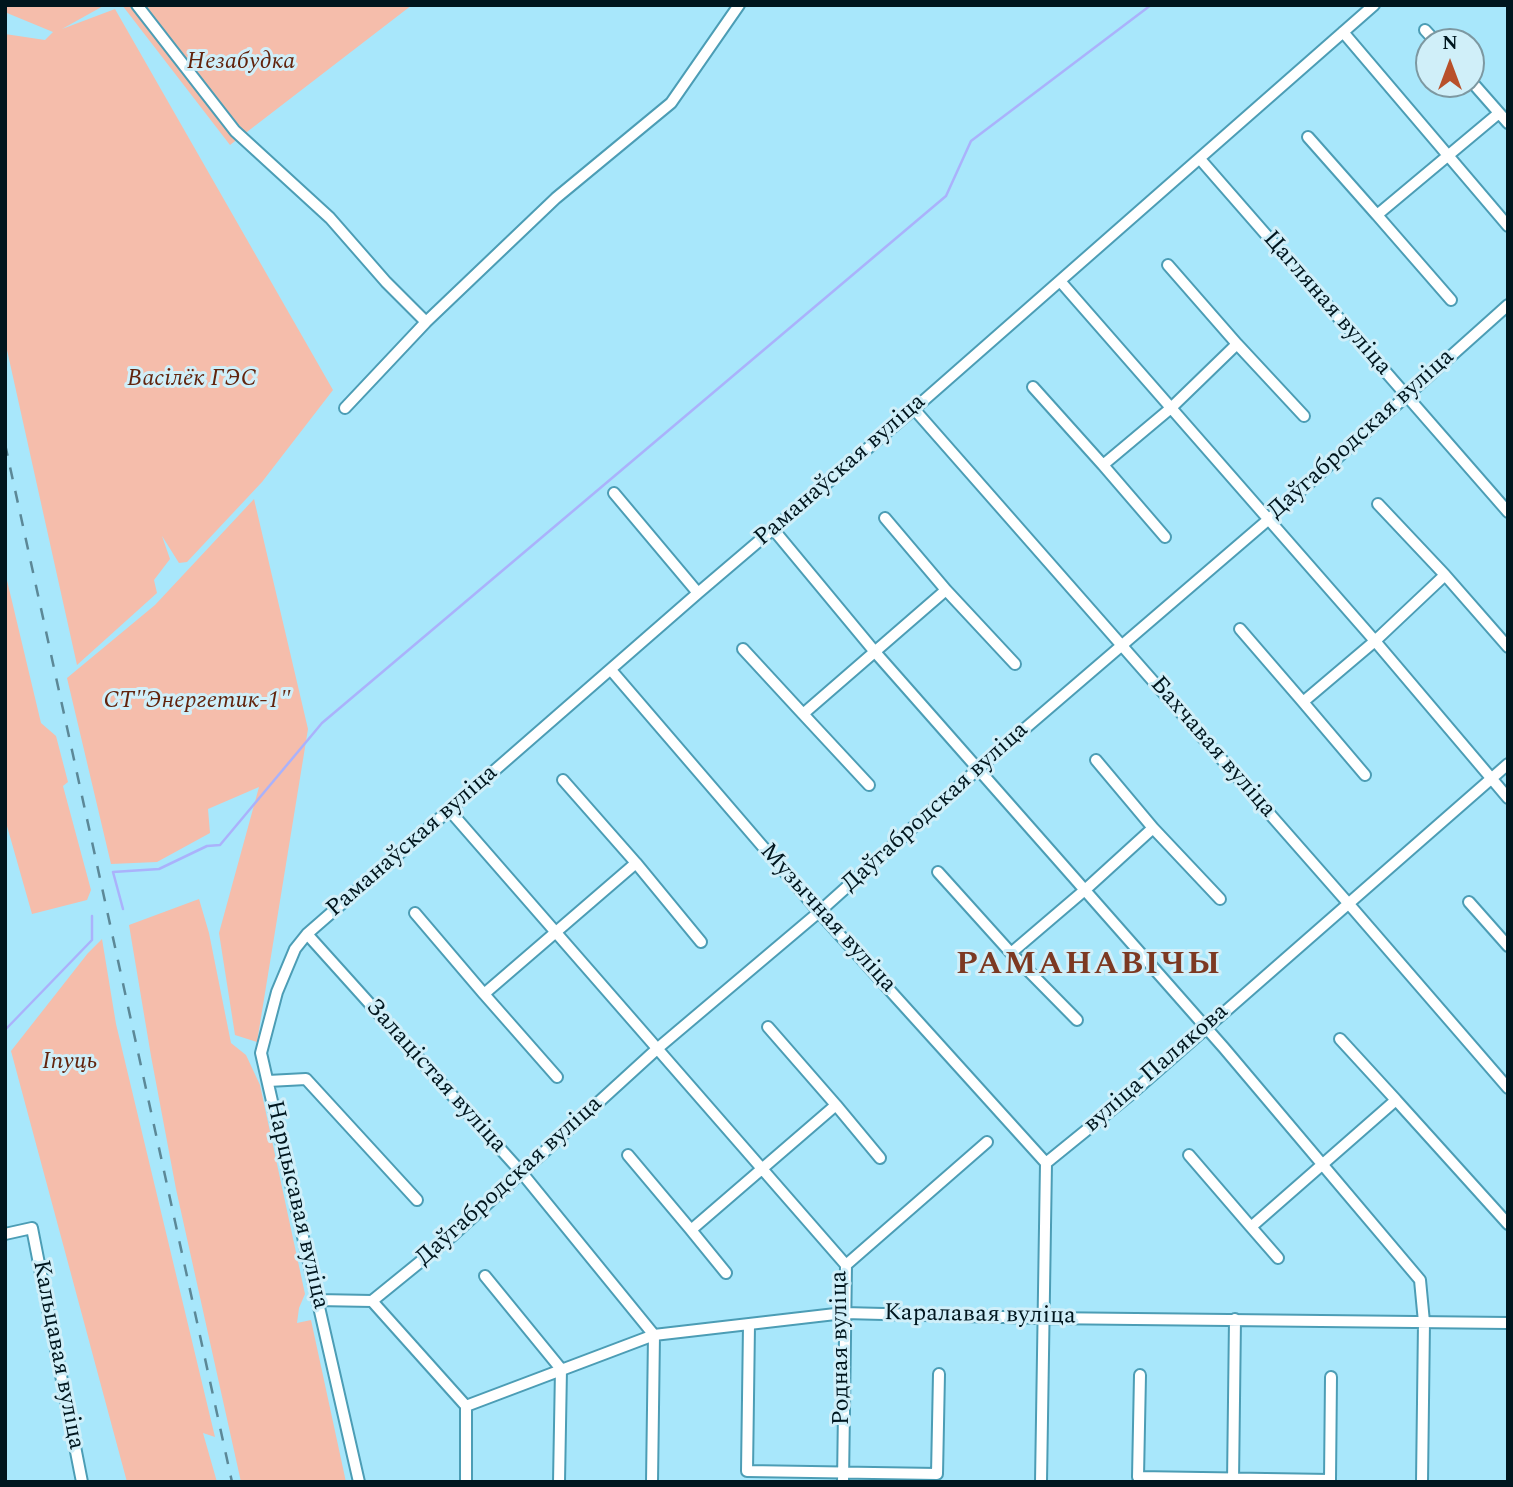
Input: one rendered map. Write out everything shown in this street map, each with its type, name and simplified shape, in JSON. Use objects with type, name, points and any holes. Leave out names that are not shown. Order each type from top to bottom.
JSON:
[{"type":"street","points":[[137,5],[235,131],[330,218],[386,282],[426,322]]},
{"type":"street","points":[[345,408],[426,322],[556,198],[671,103],[739,5]]},
{"type":"street","name":"Раманаўская вуліца","points":[[307,934],[698,593],[914,409],[1374,5]]},
{"type":"street","points":[[1343,33],[1508,226]]},
{"type":"street","points":[[1485,97],[1508,123]]},
{"type":"street","points":[[1377,215],[1499,113]]},
{"type":"street","points":[[1308,136],[1451,300]]},
{"type":"street","name":"Цагляная вуліца","points":[[1200,159],[1508,512]]},
{"type":"street","points":[[1168,265],[1304,416]]},
{"type":"street","points":[[1059,281],[1269,519],[1508,797]]},
{"type":"street","name":"Даўгабродская вуліца","points":[[372,1301],[452,1236],[658,1048],[819,912],[979,768],[1269,519],[1508,305]]},
{"type":"street","points":[[1103,465],[1171,408],[1237,344]]},
{"type":"street","points":[[1032,387],[1165,537]]},
{"type":"street","name":"Бахчавая вуліца","points":[[914,409],[1508,1088]]},
{"type":"street","points":[[614,493],[698,593]]},
{"type":"street","points":[[1378,504],[1508,647]]},
{"type":"street","points":[[885,518],[946,590],[1015,664]]},
{"type":"street","points":[[773,530],[875,652],[1206,1027],[1420,1280],[1424,1322],[1422,1482]]},
{"type":"street","points":[[1303,702],[1375,641],[1445,575]]},
{"type":"street","points":[[803,714],[946,590]]},
{"type":"street","points":[[1240,629],[1365,775]]},
{"type":"street","points":[[743,649],[869,785]]},
{"type":"street","name":"Музычная вуліца","points":[[611,670],[819,912],[1046,1163]]},
{"type":"street","points":[[1096,760],[1153,828],[1220,899]]},
{"type":"street","name":"вуліца Палякова","points":[[1046,1163],[1131,1094],[1508,764]]},
{"type":"street","points":[[563,780],[701,942]]},
{"type":"street","name":"Родная вуліца","points":[[450,811],[846,1265],[843,1476]]},
{"type":"street","points":[[1011,953],[1153,828]]},
{"type":"street","points":[[484,994],[636,863]]},
{"type":"street","points":[[938,872],[1011,953],[1077,1020]]},
{"type":"street","points":[[1469,902],[1508,946]]},
{"type":"street","points":[[415,913],[557,1077]]},
{"type":"street","name":"Нарцысавая вуліца","points":[[307,934],[295,949],[276,992],[261,1053],[359,1482]]},
{"type":"street","name":"Залацістая вуліца","points":[[307,934],[522,1173],[654,1335]]},
{"type":"street","points":[[768,1027],[880,1157]]},
{"type":"street","points":[[1340,1039],[1508,1224]]},
{"type":"street","points":[[268,1081],[306,1079],[417,1200]]},
{"type":"street","points":[[1251,1227],[1396,1100]]},
{"type":"street","points":[[691,1230],[836,1105]]},
{"type":"street","points":[[846,1265],[987,1142]]},
{"type":"street","points":[[628,1155],[726,1273]]},
{"type":"street","points":[[1189,1155],[1278,1258]]},
{"type":"street","points":[[1041,1482],[1046,1163]]},
{"type":"street","name":"Кальцавая вуліца","points":[[5,1234],[32,1228],[82,1482]]},
{"type":"street","points":[[485,1276],[561,1369],[559,1482]]},
{"type":"street","points":[[317,1300],[372,1301],[466,1406],[466,1482]]},
{"type":"street","name":"Каралавая вуліца","points":[[466,1406],[654,1335],[844,1313],[1508,1323]]},
{"type":"street","points":[[1233,1480],[1235,1319]]},
{"type":"street","points":[[749,1325],[747,1477],[937,1478],[939,1374]]},
{"type":"street","points":[[652,1482],[654,1335]]},
{"type":"street","points":[[1140,1375],[1138,1479],[1233,1480],[1330,1481],[1331,1377]]},
{"type":"green space","name":"Васілёк ГЭС","points":[[5,5],[105,5],[62,29],[115,9],[333,390],[262,482],[187,562],[179,563],[162,536],[170,559],[154,580],[157,593],[77,665],[5,341],[5,34],[45,40],[53,32],[7,13]]},
{"type":"green space","name":"Незабудка","points":[[122,5],[412,5],[230,145]]},
{"type":"green space","name":"СТ\"Энергетик-1\"","points":[[254,499],[308,729],[257,1042],[235,1035],[219,933],[259,787],[208,809],[210,833],[157,862],[111,864],[67,678],[155,605]]},
{"type":"green space","points":[[5,572],[41,723],[56,736],[68,782],[63,786],[91,890],[87,900],[32,914],[5,819]]},
{"type":"green space","name":"Іпуць","points":[[199,899],[209,933],[231,1043],[246,1055],[260,1085],[305,1294],[297,1323],[311,1320],[346,1482],[241,1482],[176,1189],[129,925]]},
{"type":"green space","name":"Іпуць","points":[[102,939],[116,1024],[215,1437],[203,1433],[217,1482],[127,1482],[11,1051]]},
{"type":"waterway","points":[[123,909],[113,872],[159,869],[207,846],[220,845],[322,723],[946,196],[971,141],[1151,5]]},
{"type":"waterway","points":[[5,1030],[92,940],[92,916]]},
{"type":"railway","points":[[5,444],[232,1482]]},
{"type":"district","name":"РАМАНАВІЧЫ","points":[[1089,967]]}]
